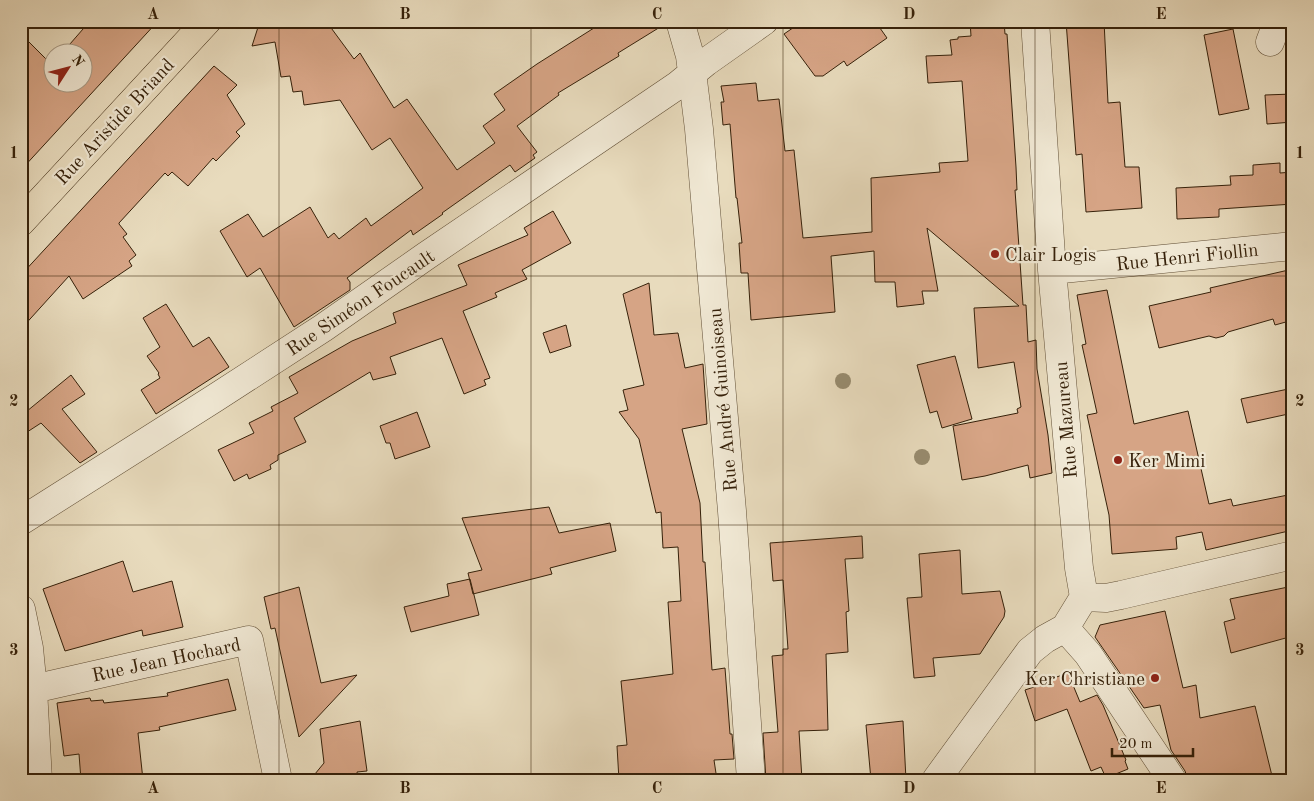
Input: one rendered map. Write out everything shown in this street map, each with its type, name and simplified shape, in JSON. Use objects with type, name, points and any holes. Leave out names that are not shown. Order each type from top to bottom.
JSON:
[{"type":"main road","name":"Rue Aristide Briand","points":[[21,222],[207,21]]},
{"type":"street","name":"Rue André Guinoiseau","points":[[680,21],[690,56],[698,129],[732,511],[751,780]]},
{"type":"street","name":"Rue Siméon Foucault","points":[[21,520],[207,404],[323,328],[678,85],[706,62],[764,21]]},
{"type":"street","name":"Rue Mazureau","points":[[1035,21],[1052,270],[1078,558],[1084,597]]},
{"type":"street","name":"Rue Henri Fiollin","points":[[1052,270],[1293,246]]},
{"type":"street","points":[[936,780],[1030,651],[1045,639],[1065,628],[1084,597],[1106,598],[1121,595],[1293,555]]},
{"type":"street","points":[[21,610],[29,648],[38,780]]},
{"type":"street","points":[[1065,628],[1088,654],[1172,780]]},
{"type":"street","name":"Rue Jean Hochard","points":[[33,689],[249,640],[278,780]]},
{"type":"building","points":[[90,21],[158,21],[21,170],[21,34],[42,55],[42,92],[92,92],[92,42],[72,42]]},
{"type":"building","points":[[260,21],[326,21],[354,59],[360,53],[394,108],[407,99],[457,170],[495,143],[483,126],[505,110],[494,94],[605,21],[665,21],[665,24],[618,53],[619,56],[558,93],[559,95],[517,126],[537,152],[533,155],[535,158],[515,172],[510,165],[413,235],[411,230],[347,278],[350,282],[350,290],[294,327],[260,268],[247,277],[220,231],[248,214],[263,237],[310,207],[328,238],[334,233],[339,239],[366,218],[371,226],[423,188],[390,138],[372,150],[340,100],[304,105],[302,91],[293,92],[290,76],[281,77],[275,42],[252,46]]},
{"type":"building","points":[[803,21],[875,21],[887,38],[847,66],[844,61],[823,76],[815,76],[784,34]]},
{"type":"building","points":[[970,21],[1004,21],[1005,34],[1007,34],[1023,305],[1026,305],[1028,342],[1036,340],[1037,369],[1052,473],[1030,478],[1028,465],[962,480],[953,426],[1018,413],[1017,409],[1021,407],[1014,362],[978,368],[974,308],[1019,306],[927,228],[938,291],[922,291],[924,304],[897,307],[895,282],[875,282],[874,251],[831,256],[835,312],[751,320],[748,273],[741,273],[739,243],[742,243],[730,124],[723,125],[721,102],[724,102],[721,86],[756,83],[758,101],[779,99],[785,151],[794,150],[803,238],[872,232],[871,178],[940,172],[939,163],[968,161],[962,81],[928,83],[926,56],[952,55],[950,40],[971,36]]},
{"type":"building","points":[[1066,21],[1104,21],[1108,103],[1120,102],[1125,167],[1139,167],[1142,208],[1086,212],[1082,154],[1076,155]]},
{"type":"building","points":[[1233,29],[1249,109],[1219,115],[1204,35]]},
{"type":"building","points":[[214,66],[237,85],[227,95],[245,124],[236,132],[240,136],[216,161],[213,158],[188,186],[172,172],[168,176],[165,173],[119,223],[127,234],[123,237],[136,255],[129,261],[132,266],[83,299],[69,276],[21,329],[21,275]]},
{"type":"building","points":[[1293,94],[1293,122],[1267,124],[1265,95]]},
{"type":"building","points":[[1280,163],[1280,173],[1293,172],[1293,204],[1219,209],[1219,217],[1177,219],[1176,188],[1231,185],[1230,176],[1253,175],[1253,165]]},
{"type":"building","points":[[553,211],[571,243],[522,270],[527,279],[495,293],[497,297],[463,311],[490,378],[484,380],[486,385],[464,394],[442,338],[390,357],[396,374],[373,380],[370,372],[294,418],[306,442],[278,455],[278,460],[270,465],[271,469],[249,479],[247,474],[234,481],[218,450],[254,433],[249,423],[273,411],[271,407],[298,393],[289,377],[352,341],[396,323],[393,313],[467,285],[458,265],[528,235],[524,228]]},
{"type":"building","points":[[1293,269],[1293,320],[1275,325],[1273,319],[1228,332],[1224,336],[1216,338],[1209,336],[1159,348],[1149,306],[1211,292],[1210,288]]},
{"type":"building","points":[[649,283],[654,335],[678,333],[685,368],[703,364],[707,424],[682,429],[700,503],[712,670],[725,668],[730,734],[732,734],[734,759],[714,760],[717,780],[619,780],[617,746],[627,745],[621,681],[673,674],[668,602],[681,601],[678,547],[663,548],[661,512],[656,513],[639,439],[619,412],[628,410],[623,390],[644,385],[623,294]]},
{"type":"building","points":[[1107,290],[1134,424],[1188,411],[1209,504],[1231,499],[1233,506],[1293,494],[1293,530],[1206,550],[1202,532],[1176,537],[1177,549],[1112,554],[1109,515],[1087,415],[1097,413],[1082,345],[1086,344],[1077,295]]},
{"type":"building","points":[[166,304],[193,347],[209,337],[229,367],[156,414],[141,390],[160,378],[159,373],[147,356],[160,347],[143,318]]},
{"type":"building","points":[[566,325],[571,346],[550,353],[543,333]]},
{"type":"building","points":[[955,356],[972,419],[942,428],[937,411],[930,413],[917,365]]},
{"type":"building","points":[[71,375],[85,394],[62,409],[97,452],[80,463],[41,423],[21,436],[21,416]]},
{"type":"building","points":[[1293,388],[1293,413],[1247,423],[1241,399]]},
{"type":"building","points":[[417,412],[430,447],[395,459],[390,443],[386,443],[380,426]]},
{"type":"building","points":[[549,507],[559,533],[610,523],[616,551],[550,568],[552,574],[473,594],[468,573],[482,570],[462,518]]},
{"type":"building","points":[[862,536],[863,558],[845,559],[849,611],[846,612],[848,652],[826,654],[828,730],[799,731],[802,780],[766,780],[763,733],[778,732],[772,656],[783,655],[783,649],[788,649],[783,580],[773,581],[770,543]]},
{"type":"building","points":[[960,550],[962,594],[1000,591],[1005,611],[1004,617],[980,654],[933,658],[935,676],[914,678],[907,598],[922,597],[919,554]]},
{"type":"building","points":[[123,561],[133,592],[172,581],[183,627],[143,636],[142,630],[65,651],[43,589]]},
{"type":"building","points":[[470,579],[479,615],[411,632],[404,607],[449,596],[447,584]]},
{"type":"building","points":[[1293,586],[1293,636],[1231,653],[1224,622],[1235,619],[1230,599]]},
{"type":"building","points":[[299,587],[321,683],[357,675],[299,737],[275,628],[271,629],[264,597]]},
{"type":"building","points":[[1165,611],[1183,688],[1196,685],[1200,718],[1255,706],[1273,780],[1188,780],[1185,771],[1171,750],[1160,705],[1144,708],[1095,637],[1100,625]]},
{"type":"building","points":[[1068,673],[1080,702],[1097,695],[1103,705],[1128,769],[1106,778],[1101,767],[1091,771],[1067,709],[1035,721],[1025,690]]},
{"type":"building","points":[[228,679],[236,710],[159,727],[160,730],[138,733],[143,780],[81,780],[79,754],[64,756],[57,703],[90,698],[91,701],[103,700],[104,703],[168,696],[167,693]]},
{"type":"building","points":[[360,721],[367,771],[357,772],[358,780],[310,780],[324,763],[320,729]]},
{"type":"building","points":[[903,721],[906,780],[871,780],[866,725]]},
{"type":"place","name":"Clair Logis","points":[[995,254]]},
{"type":"place","name":"Ker Mimi","points":[[1118,460]]},
{"type":"place","name":"Ker Christiane","points":[[1155,678]]}]
